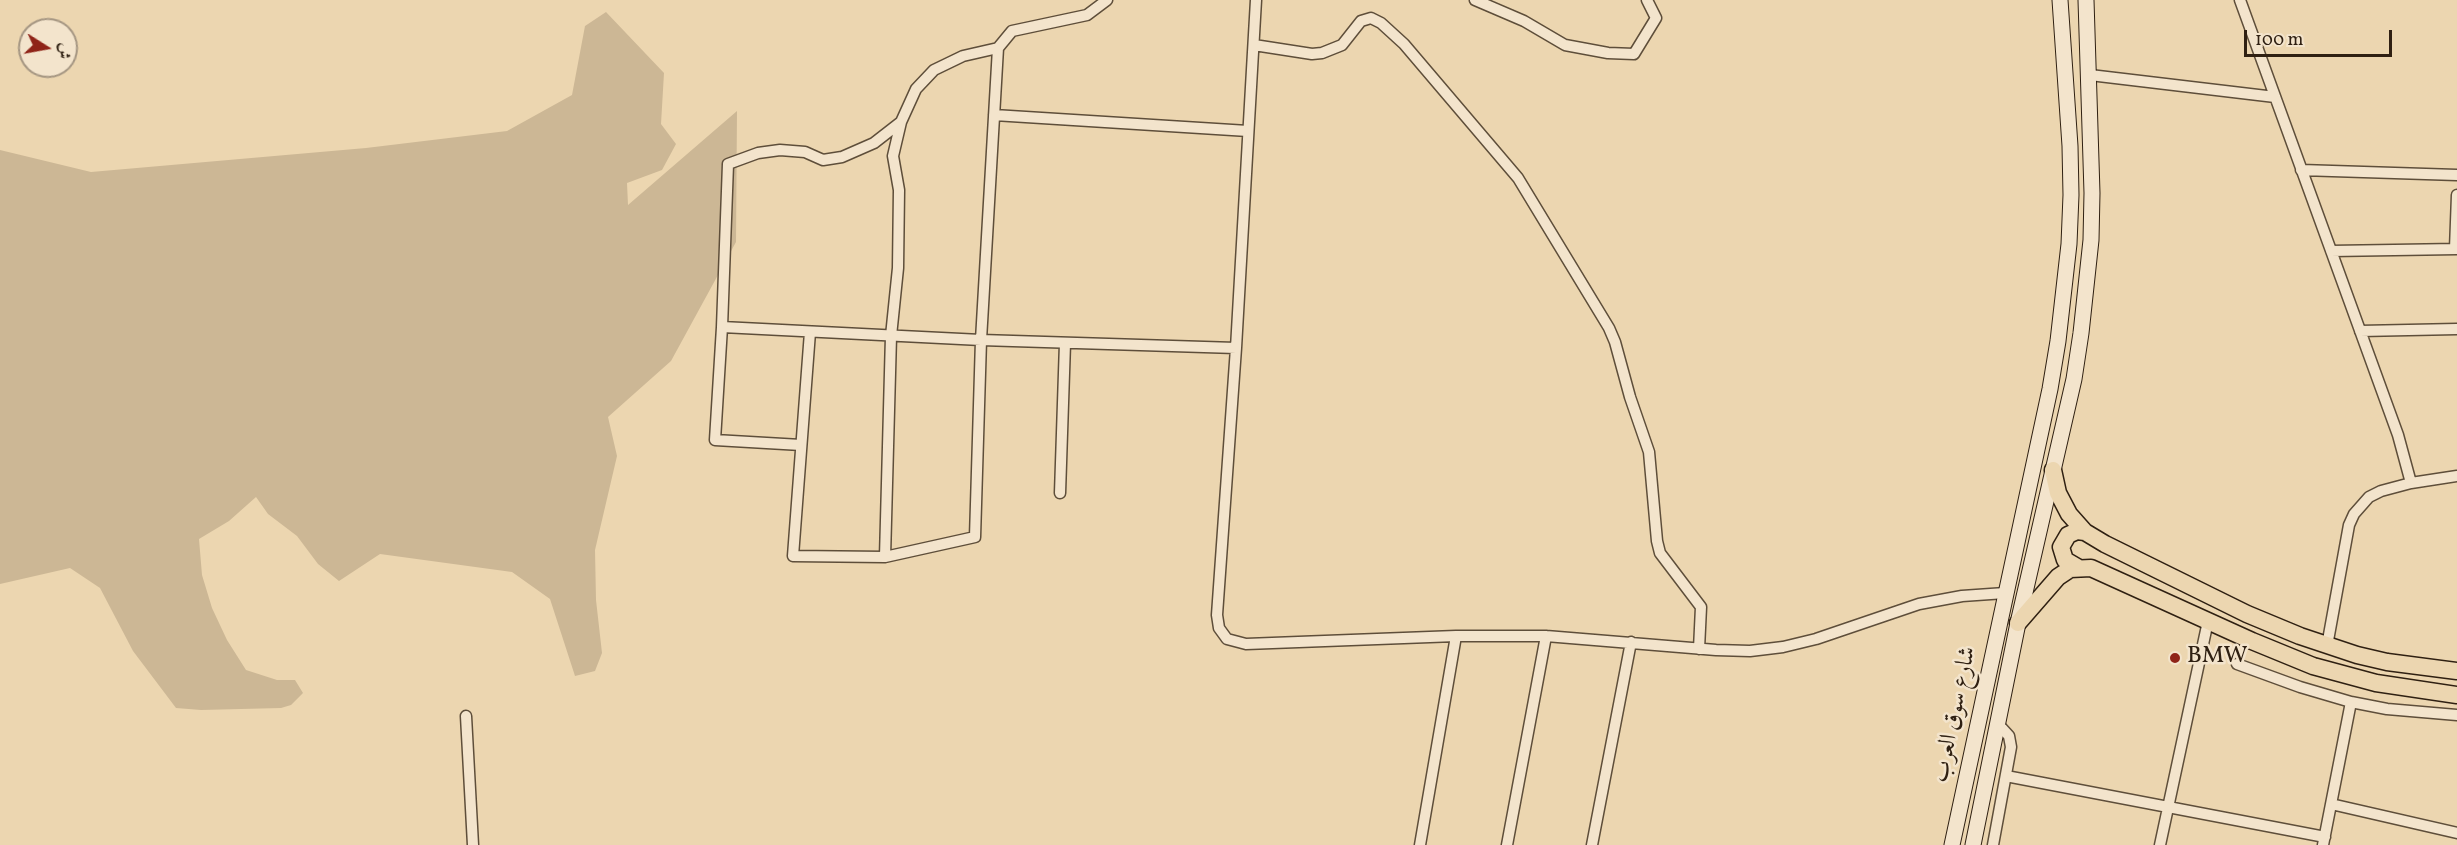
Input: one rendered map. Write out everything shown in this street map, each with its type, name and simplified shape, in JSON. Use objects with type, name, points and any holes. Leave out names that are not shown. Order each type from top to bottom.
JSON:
[{"type":"main road","points":[[2053,470],[2063,504],[2085,532],[2105,544],[2247,614],[2327,646],[2387,662],[2457,671]]},
{"type":"main road","points":[[2085,532],[2072,532],[2065,538],[2061,547],[2066,560],[2077,567],[2098,570],[2282,654],[2344,675],[2409,690],[2457,695]]},
{"type":"main road","points":[[2018,623],[2058,577],[2077,567]]},
{"type":"street","points":[[810,332],[793,556],[885,557],[975,537],[981,340],[998,48],[1012,31],[1087,15],[1107,0]]},
{"type":"street","points":[[1256,0],[1236,348],[1217,615],[1222,634],[1233,642],[1246,644],[1456,636],[1546,636],[1741,651],[1783,648],[1919,604],[1962,596],[2005,593]]},
{"type":"street","points":[[1475,0],[1524,21],[1565,45],[1608,53],[1634,54],[1656,18],[1647,0]]},
{"type":"street","name":"شارع سوق العرب","points":[[1952,845],[2050,389],[2064,292],[2069,244],[2070,146],[2060,0]]},
{"type":"street","points":[[1973,845],[2018,623],[2074,379],[2087,286],[2092,193],[2086,0]]},
{"type":"street","points":[[2240,0],[2398,435],[2410,483]]},
{"type":"street","points":[[1254,45],[1312,54],[1322,53],[1342,45],[1361,21],[1371,18],[1381,23],[1404,44],[1518,178],[1609,328],[1615,342],[1629,397],[1649,452],[1660,553],[1701,607],[1699,649]]},
{"type":"street","points":[[885,557],[891,336],[898,245],[899,190],[893,156],[901,122],[916,89],[934,70],[963,56],[998,48]]},
{"type":"street","points":[[2090,75],[2275,97]]},
{"type":"street","points":[[994,115],[1248,130]]},
{"type":"street","points":[[801,445],[715,440],[728,164],[758,153],[780,150],[805,152],[823,160],[842,157],[873,143],[901,122]]},
{"type":"street","points":[[2301,170],[2457,175]]},
{"type":"street","points":[[2331,251],[2456,249],[2457,195]]},
{"type":"street","points":[[722,327],[1065,344],[1236,348]]},
{"type":"street","points":[[2360,331],[2457,329]]},
{"type":"street","points":[[1060,493],[1065,344]]},
{"type":"street","points":[[2327,646],[2349,525],[2354,514],[2369,497],[2381,491],[2410,483],[2457,476]]},
{"type":"street","points":[[2160,845],[2208,621]]},
{"type":"street","points":[[1420,845],[1456,636]]},
{"type":"street","points":[[1507,845],[1546,636]]},
{"type":"street","points":[[1592,845],[1630,642]]},
{"type":"street","points":[[2237,664],[2300,687],[2351,702],[2387,709],[2457,716]]},
{"type":"street","points":[[2006,776],[2168,807],[2324,841],[2351,702]]},
{"type":"street","points":[[466,716],[473,845]]},
{"type":"street","points":[[1993,845],[2011,742],[2006,732],[1998,724]]},
{"type":"street","points":[[2331,804],[2457,833]]},
{"type":"shaded area","points":[[606,12],[664,73],[661,124],[676,144],[662,170],[627,183],[628,205],[737,111],[736,242],[671,361],[608,417],[617,456],[595,550],[596,600],[602,653],[595,671],[575,676],[550,599],[512,572],[380,554],[339,581],[318,564],[297,536],[268,514],[256,497],[229,521],[199,539],[202,575],[212,608],[227,640],[246,670],[277,680],[295,680],[303,693],[291,705],[281,708],[201,710],[176,708],[133,651],[100,588],[70,568],[0,584],[0,150],[91,172],[366,148],[507,131],[572,95],[585,26]]},
{"type":"place","name":"BMW","points":[[2175,658]]}]
